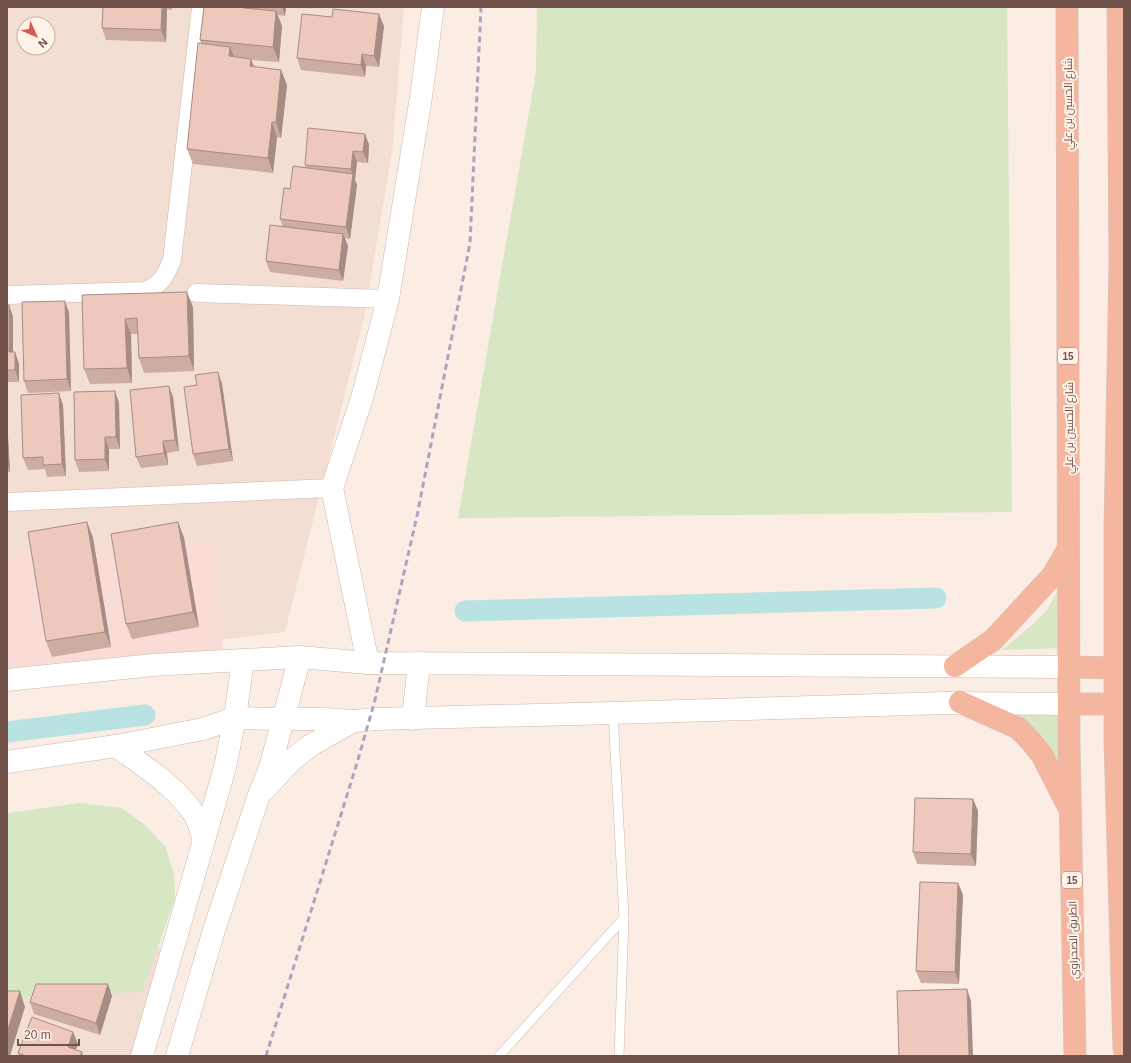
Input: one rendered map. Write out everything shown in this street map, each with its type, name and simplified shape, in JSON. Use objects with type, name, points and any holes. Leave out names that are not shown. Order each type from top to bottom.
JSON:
[{"type":"highway","name":"شارع الحسين بن علي","points":[[1067,7],[1069,704]]},
{"type":"highway","points":[[1118,7],[1122,265],[1115,529],[1120,668],[1124,1049]]},
{"type":"highway","points":[[955,666],[993,640],[1004,629],[1053,575],[1069,548]]},
{"type":"highway","points":[[1069,667],[1120,668]]},
{"type":"highway","points":[[960,702],[1018,728],[1042,755],[1070,811]]},
{"type":"highway","points":[[1069,704],[1120,704]]},
{"type":"highway","name":"الطريق الصحراوي","points":[[1069,704],[1075,1056]]},
{"type":"street","points":[[7,295],[144,291],[154,288],[166,276],[172,260],[201,7]]},
{"type":"street","points":[[368,663],[332,488],[362,398],[388,299],[421,97],[433,7]]},
{"type":"street","points":[[196,294],[388,299]]},
{"type":"street","points":[[7,502],[332,488]]},
{"type":"street","points":[[177,1056],[214,930],[259,795],[270,768],[300,658]]},
{"type":"street","points":[[7,680],[153,665],[300,658],[368,663],[1069,667]]},
{"type":"street","points":[[142,1056],[225,767],[236,718],[243,660]]},
{"type":"street","points":[[414,719],[419,663]]},
{"type":"street","points":[[7,762],[116,746],[204,729],[236,718],[324,718],[354,721],[376,719],[960,702],[1069,704]]},
{"type":"street","points":[[259,795],[292,760],[311,746],[354,721]]},
{"type":"street","points":[[116,746],[144,766],[183,801],[195,815],[204,840]]},
{"type":"lane","points":[[613,713],[624,918],[619,1056]]},
{"type":"lane","points":[[499,1056],[624,918]]},
{"type":"shaded area","points":[[7,7],[404,7],[392,152],[364,318],[285,632],[7,666]]},
{"type":"shaded area","points":[[215,540],[224,667],[7,690],[7,551]]},
{"type":"shaded area","points":[[7,948],[179,948],[144,1056],[7,1056]]},
{"type":"green space","points":[[537,7],[1007,7],[1012,512],[458,518],[536,72]]},
{"type":"green space","points":[[1061,586],[1063,648],[1002,650],[1046,611]]},
{"type":"green space","points":[[1002,712],[1060,713],[1060,764],[1050,749]]},
{"type":"green space","points":[[80,803],[122,808],[144,824],[165,846],[174,874],[175,899],[142,992],[40,996],[7,999],[7,813]]},
{"type":"building","points":[[103,7],[162,7],[161,30],[102,28]]},
{"type":"building","points":[[204,7],[244,7],[276,11],[273,47],[200,40]]},
{"type":"building","points":[[333,9],[379,14],[374,56],[362,54],[361,65],[297,58],[302,14],[332,17]]},
{"type":"building","points":[[198,43],[230,47],[229,56],[251,59],[250,66],[281,70],[276,122],[272,122],[268,158],[187,149]]},
{"type":"building","points":[[308,128],[365,134],[363,152],[353,151],[351,169],[305,165]]},
{"type":"building","points":[[293,166],[353,174],[346,227],[280,219],[284,188],[290,189]]},
{"type":"building","points":[[270,225],[343,234],[339,270],[266,261]]},
{"type":"building","points":[[187,292],[189,356],[139,358],[137,318],[125,319],[127,368],[84,369],[82,295]]},
{"type":"building","points":[[65,301],[67,379],[24,381],[22,302]]},
{"type":"building","points":[[7,305],[9,305],[9,352],[15,352],[15,370],[7,370]]},
{"type":"building","points":[[218,372],[229,449],[193,454],[184,387],[197,385],[195,375]]},
{"type":"building","points":[[169,386],[175,440],[163,441],[164,453],[136,457],[130,390]]},
{"type":"building","points":[[115,391],[116,437],[105,437],[105,459],[75,460],[74,392]]},
{"type":"building","points":[[59,393],[62,464],[43,465],[43,457],[23,458],[21,395]]},
{"type":"building","points":[[87,522],[105,632],[46,641],[28,532]]},
{"type":"building","points":[[178,522],[193,612],[126,624],[111,534]]},
{"type":"building","points":[[915,798],[973,799],[971,854],[913,852]]},
{"type":"building","points":[[920,882],[958,883],[955,972],[916,971]]},
{"type":"building","points":[[36,984],[108,984],[96,1023],[30,1002]]},
{"type":"building","points":[[967,989],[969,1056],[899,1056],[897,991]]},
{"type":"building","points":[[7,991],[20,991],[7,1032]]},
{"type":"building","points":[[32,1017],[73,1032],[68,1047],[82,1052],[80,1056],[26,1056],[18,1053]]},
{"type":"waterway","points":[[465,611],[936,598]]},
{"type":"waterway","points":[[7,732],[145,715]]},
{"type":"railway","points":[[266,1056],[357,763],[375,700],[417,516],[470,243],[481,7]]}]
